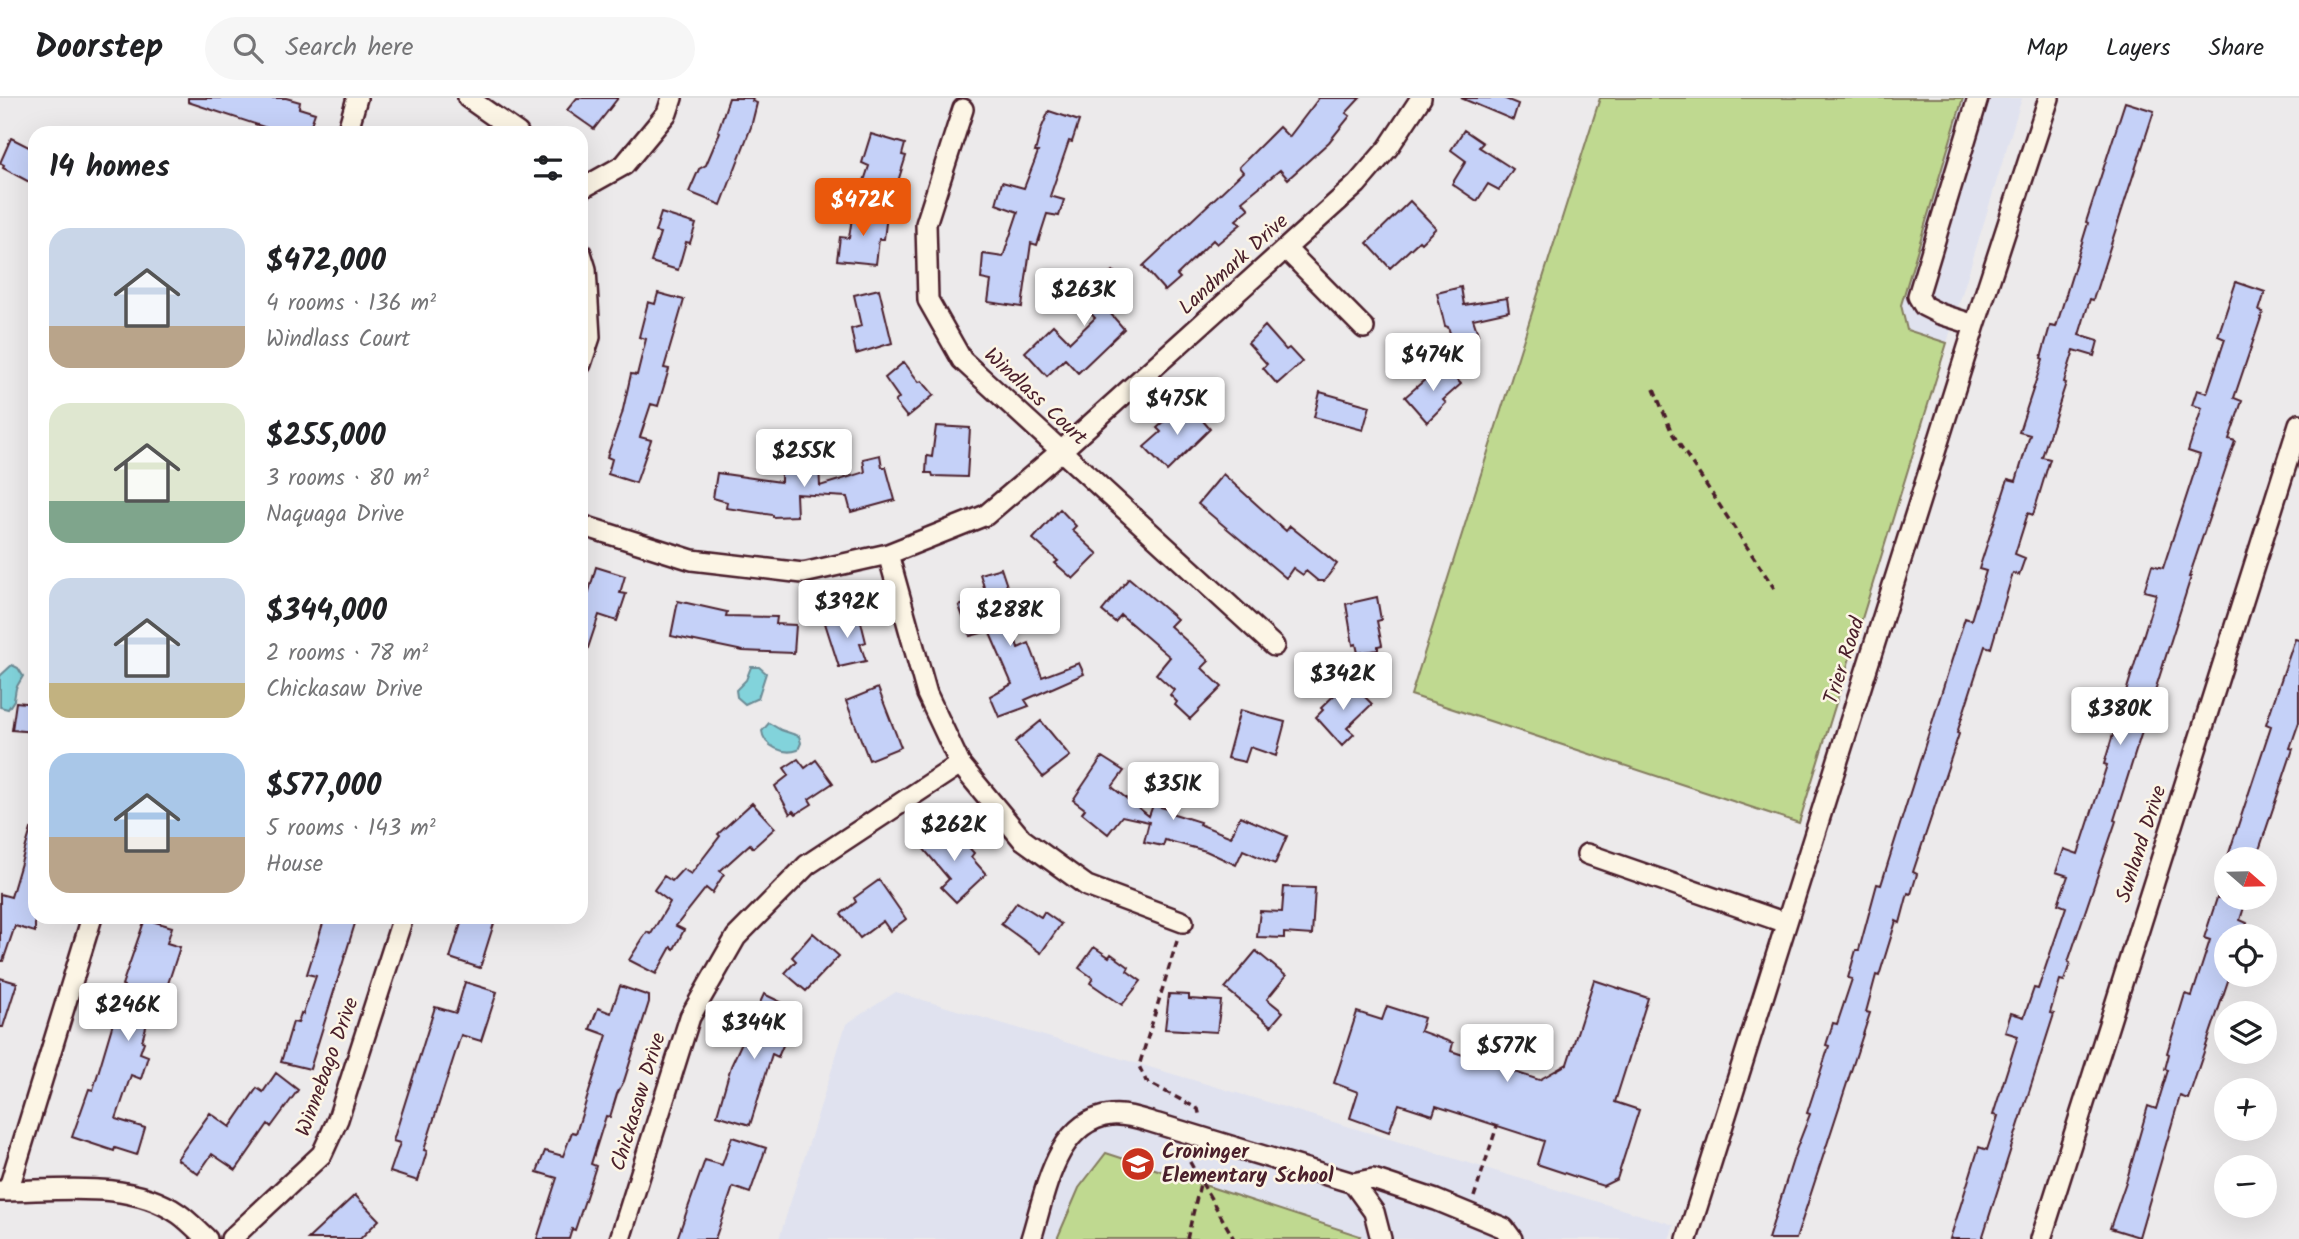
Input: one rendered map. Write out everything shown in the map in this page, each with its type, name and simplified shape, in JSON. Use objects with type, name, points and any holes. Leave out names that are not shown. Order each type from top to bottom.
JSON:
[{"type":"street","points":[[349,126],[357,98]]},
{"type":"street","points":[[468,98],[509,126]]},
{"type":"street","points":[[588,186],[624,165],[667,113],[672,98]]},
{"type":"street","name":"Landmark Drive","points":[[588,526],[692,560],[803,573],[888,554],[986,515],[1061,451],[1357,184],[1388,148],[1421,98]]},
{"type":"street","points":[[1975,325],[1924,306],[1918,296],[1978,98]]},
{"type":"street","name":"Trier Road","points":[[1687,1239],[2049,98]]},
{"type":"street","name":"Windlass Court","points":[[963,109],[926,224],[928,300],[962,360],[1274,646]]},
{"type":"street","points":[[1286,250],[1364,328]]},
{"type":"street","points":[[588,303],[588,343]]},
{"type":"street","name":"Sunland Drive","points":[[2041,1239],[2299,424]]},
{"type":"street","points":[[888,554],[927,694],[960,764],[1022,839],[1087,886],[1183,922]]},
{"type":"street","name":"Chickasaw Drive","points":[[620,1239],[690,1017],[736,937],[807,865],[960,764]]},
{"type":"street","points":[[1587,854],[1786,923]]},
{"type":"street","points":[[90,924],[4,1191],[102,1190],[143,1197],[178,1213],[207,1239]]},
{"type":"street","name":"Winnebago Drive","points":[[231,1239],[321,1154],[338,1119],[401,924]]},
{"type":"street","points":[[1031,1239],[1063,1145],[1082,1125],[1111,1114],[1133,1117],[1353,1182],[1373,1179],[1436,1200],[1504,1228],[1512,1239]]},
{"type":"street","points":[[1353,1182],[1374,1212],[1381,1239]]},
{"type":"path","points":[[1654,389],[1672,433],[1774,588]]},
{"type":"path","points":[[1183,922],[1139,1066],[1146,1081],[1198,1109],[1201,1114],[1188,1157],[1234,1239]]},
{"type":"path","points":[[1472,1202],[1497,1126]]},
{"type":"path","points":[[1187,1239],[1200,1182]]},
{"type":"shaded area","points":[[1963,98],[2022,98],[1947,343],[1906,330],[1901,305]]},
{"type":"shaded area","name":"Croninger Elementary School","points":[[896,992],[1674,1225],[1669,1239],[779,1239],[846,1024]]},
{"type":"green space","points":[[1600,98],[1963,98],[1901,305],[1907,330],[1947,343],[1799,823],[1411,695]]},
{"type":"green space","points":[[1106,1153],[1360,1236],[1358,1239],[1057,1239],[1079,1188]]},
{"type":"water","points":[[12,665],[18,668],[23,676],[8,709],[0,707],[0,676]]},
{"type":"water","points":[[751,667],[759,667],[766,673],[758,698],[745,704],[737,697],[736,690],[746,680]]},
{"type":"water","points":[[769,723],[799,736],[801,743],[798,750],[781,750],[766,741],[762,731]]},
{"type":"building","points":[[188,98],[286,98],[300,102],[299,108],[315,113],[310,126],[261,126],[188,102]]},
{"type":"building","points":[[577,98],[618,98],[594,129],[567,110]]},
{"type":"building","points":[[729,98],[753,98],[752,101],[757,103],[751,127],[721,205],[689,192],[699,169],[706,165],[720,132],[718,131]]},
{"type":"building","points":[[1319,98],[1360,98],[1346,113],[1350,116],[1329,142],[1288,179],[1280,170],[1242,201],[1249,209],[1236,220],[1241,224],[1217,244],[1213,240],[1177,275],[1180,278],[1165,291],[1143,266],[1243,172],[1239,167],[1279,127],[1289,137]]},
{"type":"building","points":[[1461,98],[1503,98],[1518,104],[1513,120]]},
{"type":"building","points":[[2125,102],[2154,111],[2093,300],[2090,299],[2079,335],[2098,341],[2094,356],[2074,350],[2042,457],[2050,459],[2033,515],[2028,513],[2015,554],[2025,558],[2019,575],[2013,573],[1991,648],[1985,646],[1913,872],[1917,874],[1911,894],[1908,893],[1900,923],[1896,921],[1879,976],[1876,975],[1866,1012],[1870,1013],[1796,1239],[1768,1239],[1810,1114],[1807,1113],[1829,1046],[1826,1045],[1833,1023],[1837,1024],[1852,979],[1848,978],[1856,950],[1859,950],[1877,884],[1881,885],[1965,618],[1971,620],[1986,571],[1979,569],[2008,479],[2016,481],[2030,435],[2019,432],[2043,359],[2041,358],[2050,326],[2056,327],[2088,223],[2086,222]]},
{"type":"building","points":[[1049,111],[1079,121],[1072,142],[1069,141],[1050,196],[1064,200],[1059,216],[1047,214],[1037,245],[1031,243],[1022,307],[988,302],[991,281],[981,279],[983,254],[1003,257],[1018,212],[996,204],[1002,182],[1024,188],[1038,152],[1035,152],[1041,129]]},
{"type":"building","points":[[1464,130],[1483,143],[1479,147],[1513,169],[1499,190],[1488,184],[1477,201],[1452,184],[1466,161],[1451,150]]},
{"type":"building","points":[[871,134],[905,144],[902,155],[906,156],[894,194],[863,184],[869,166],[862,163]]},
{"type":"building","points":[[11,138],[28,146],[28,181],[3,168],[4,165],[0,163]]},
{"type":"building","points":[[1410,201],[1436,228],[1390,268],[1367,243]]},
{"type":"building","points":[[853,211],[887,215],[884,239],[879,239],[876,264],[837,260],[840,237],[849,238]]},
{"type":"building","points":[[661,213],[696,224],[690,243],[686,242],[678,270],[651,262],[660,233],[655,232]]},
{"type":"building","points":[[1113,271],[1129,287],[1124,293],[1128,296],[1110,313],[1124,329],[1078,373],[1065,359],[1047,376],[1025,352],[1053,325],[1070,342],[1095,318],[1073,293],[1087,280],[1093,287]]},
{"type":"building","points":[[2236,282],[2265,292],[2259,311],[2263,312],[2234,398],[2242,401],[2229,439],[2235,441],[2189,577],[2114,820],[2116,821],[2068,962],[2070,963],[2064,981],[2060,980],[2050,1013],[2054,1014],[1982,1239],[1950,1239],[1979,1147],[1987,1150],[1998,1116],[1993,1115],[2018,1036],[2005,1032],[2011,1013],[2024,1017],[2034,988],[2038,989],[2066,907],[2058,904],[2068,876],[2056,872],[2064,849],[2078,854],[2107,765],[2104,764],[2156,594],[2144,591],[2152,565],[2163,568],[2200,455],[2188,451],[2202,408],[2192,405],[2197,390],[2207,393],[2225,339],[2218,336]]},
{"type":"building","points":[[1461,287],[1464,305],[1507,298],[1509,311],[1473,319],[1478,334],[1452,339],[1448,327],[1445,326],[1437,293]]},
{"type":"building","points":[[879,289],[892,343],[856,354],[851,329],[861,326],[854,295]]},
{"type":"building","points":[[658,293],[684,300],[664,368],[669,369],[658,406],[651,404],[640,437],[651,440],[636,483],[608,474],[612,459],[607,457],[622,414],[631,374],[637,375],[646,339],[639,337],[648,302],[655,304]]},
{"type":"building","points":[[1265,326],[1286,350],[1289,348],[1302,362],[1277,384],[1263,368],[1267,364],[1248,343]]},
{"type":"building","points":[[904,362],[919,382],[922,381],[934,395],[907,417],[895,402],[899,398],[885,378]]},
{"type":"building","points":[[1443,364],[1461,384],[1443,400],[1446,403],[1427,422],[1405,397]]},
{"type":"building","points":[[1320,392],[1370,406],[1363,430],[1314,417]]},
{"type":"building","points":[[1190,406],[1210,429],[1167,471],[1144,447],[1161,432],[1157,428],[1176,411],[1181,414]]},
{"type":"building","points":[[936,426],[970,428],[967,477],[933,476],[932,473],[926,473],[927,456],[932,457]]},
{"type":"building","points":[[880,455],[895,500],[851,512],[847,497],[796,494],[797,516],[773,517],[726,508],[727,502],[713,498],[717,473],[781,482],[781,468],[819,465],[820,486],[865,472],[863,459]]},
{"type":"building","points":[[1223,474],[1286,531],[1290,526],[1337,564],[1324,581],[1318,581],[1306,571],[1303,575],[1293,568],[1286,578],[1198,504]]},
{"type":"building","points":[[1060,509],[1076,526],[1072,530],[1098,554],[1073,579],[1055,563],[1058,561],[1033,539]]},
{"type":"building","points":[[596,567],[625,576],[620,593],[626,594],[617,621],[599,615],[588,648],[588,595]]},
{"type":"building","points":[[1001,568],[1010,595],[1004,598],[1018,648],[1029,643],[1042,677],[1079,663],[1084,674],[1025,700],[1029,706],[999,717],[990,696],[1012,684],[989,631],[970,636],[959,606],[987,597],[980,574]]},
{"type":"building","points":[[1129,578],[1177,619],[1170,626],[1209,661],[1202,668],[1222,687],[1190,719],[1175,705],[1177,702],[1170,695],[1174,690],[1156,674],[1170,657],[1121,615],[1115,622],[1102,611]]},
{"type":"building","points":[[1377,597],[1381,620],[1377,621],[1382,645],[1378,646],[1378,650],[1358,653],[1356,644],[1353,645],[1346,604]]},
{"type":"building","points":[[678,601],[727,612],[726,616],[777,617],[776,624],[796,625],[794,653],[743,651],[671,636]]},
{"type":"building","points":[[859,614],[866,642],[860,644],[866,661],[839,667],[825,623]]},
{"type":"building","points":[[2295,639],[2299,640],[2299,722],[2290,748],[2293,749],[2260,847],[2231,847],[2271,726],[2266,724]]},
{"type":"building","points":[[1349,681],[1372,704],[1347,728],[1354,734],[1342,746],[1316,717],[1323,710],[1321,708]]},
{"type":"building","points":[[878,688],[901,747],[869,760],[846,701]]},
{"type":"building","points":[[16,702],[28,703],[28,731],[12,730]]},
{"type":"building","points":[[1240,710],[1285,722],[1276,756],[1250,747],[1245,762],[1227,758]]},
{"type":"building","points":[[1041,721],[1070,756],[1043,777],[1015,742]]},
{"type":"building","points":[[1102,757],[1124,771],[1112,787],[1149,816],[1153,805],[1172,810],[1171,813],[1200,822],[1199,824],[1231,837],[1240,816],[1287,836],[1275,864],[1243,850],[1236,865],[1206,851],[1165,840],[1163,846],[1144,842],[1149,822],[1122,816],[1108,834],[1082,813],[1085,809],[1073,800]]},
{"type":"building","points":[[798,759],[805,768],[816,760],[833,783],[809,799],[812,804],[796,814],[793,811],[790,814],[775,786],[789,775],[784,768]]},
{"type":"building","points":[[752,803],[775,828],[753,848],[750,844],[720,871],[724,874],[712,893],[706,888],[676,926],[684,930],[656,974],[629,960],[647,932],[651,934],[670,902],[654,890],[664,876],[672,881],[683,869],[691,874],[720,836],[718,834]]},
{"type":"building","points":[[949,825],[974,853],[971,857],[986,874],[956,902],[941,887],[949,879],[922,847]]},
{"type":"building","points":[[28,839],[28,924],[35,924],[35,932],[15,926],[3,961],[0,961],[0,894],[11,897]]},
{"type":"building","points":[[879,880],[906,919],[890,931],[883,921],[860,938],[841,914],[856,902],[854,898]]},
{"type":"building","points":[[1284,887],[1315,888],[1312,935],[1284,933],[1284,938],[1257,937],[1260,911],[1282,912]]},
{"type":"building","points":[[1017,902],[1041,917],[1044,912],[1061,924],[1041,953],[1001,924]]},
{"type":"building","points":[[2214,907],[2214,910],[2243,910],[2240,920],[2247,924],[2214,924],[2214,987],[2226,987],[2221,1001],[2214,1001],[2214,1022],[2188,1099],[2180,1096],[2139,1237],[2110,1228],[2148,1106],[2156,1109],[2168,1070],[2165,1069],[2169,1054],[2167,1053],[2185,994],[2192,996],[2210,940],[2204,938]]},
{"type":"building","points":[[143,924],[172,927],[167,943],[180,947],[163,999],[155,996],[142,1041],[144,1042],[140,1053],[148,1056],[141,1079],[131,1075],[116,1119],[145,1128],[137,1155],[115,1148],[114,1151],[72,1137],[89,1089],[93,1090],[124,986],[122,985]]},
{"type":"building","points":[[323,924],[355,924],[310,1069],[281,1062],[293,1022],[298,1023],[301,1013],[303,1014],[316,976],[307,974]]},
{"type":"building","points":[[461,924],[494,924],[480,968],[450,958]]},
{"type":"building","points":[[813,933],[839,956],[806,991],[785,973],[796,961],[792,957]]},
{"type":"building","points":[[1094,947],[1109,957],[1111,954],[1129,967],[1127,971],[1141,981],[1122,1005],[1090,983],[1093,978],[1079,968]]},
{"type":"building","points":[[1256,951],[1286,976],[1267,999],[1283,1012],[1271,1026],[1225,988]]},
{"type":"building","points":[[0,978],[17,983],[3,1027],[0,1027]]},
{"type":"building","points":[[1594,980],[1648,998],[1615,1102],[1639,1110],[1617,1179],[1603,1186],[1537,1164],[1544,1141],[1436,1106],[1433,1115],[1399,1104],[1389,1132],[1350,1118],[1358,1092],[1334,1083],[1357,1012],[1382,1020],[1387,1006],[1424,1018],[1420,1031],[1453,1043],[1451,1051],[1539,1080],[1567,1064]]},
{"type":"building","points":[[465,982],[497,992],[481,1041],[461,1035],[424,1150],[427,1151],[418,1181],[390,1172],[400,1143],[393,1141],[435,1007],[456,1013]]},
{"type":"building","points":[[620,986],[649,996],[649,1002],[624,1081],[610,1117],[606,1116],[591,1164],[596,1166],[589,1188],[575,1230],[572,1229],[569,1239],[537,1239],[557,1178],[537,1172],[545,1151],[563,1156],[572,1132],[576,1133],[607,1035],[590,1029],[598,1008],[611,1013]]},
{"type":"building","points":[[764,994],[789,1006],[778,1030],[788,1034],[778,1057],[772,1054],[750,1125],[717,1115],[731,1066]]},
{"type":"building","points":[[1169,994],[1189,995],[1189,999],[1221,1001],[1217,1032],[1165,1029]]},
{"type":"building","points":[[276,1073],[298,1090],[271,1127],[268,1124],[236,1170],[212,1154],[198,1174],[177,1159],[210,1113],[230,1127],[257,1088],[263,1092]]},
{"type":"building","points":[[732,1137],[766,1148],[750,1193],[733,1187],[715,1239],[677,1239],[705,1160],[722,1165]]},
{"type":"building","points":[[355,1195],[379,1220],[360,1239],[308,1239]]},
{"type":"place","name":"Croninger Elementary School","points":[[1138,1164]]}]
